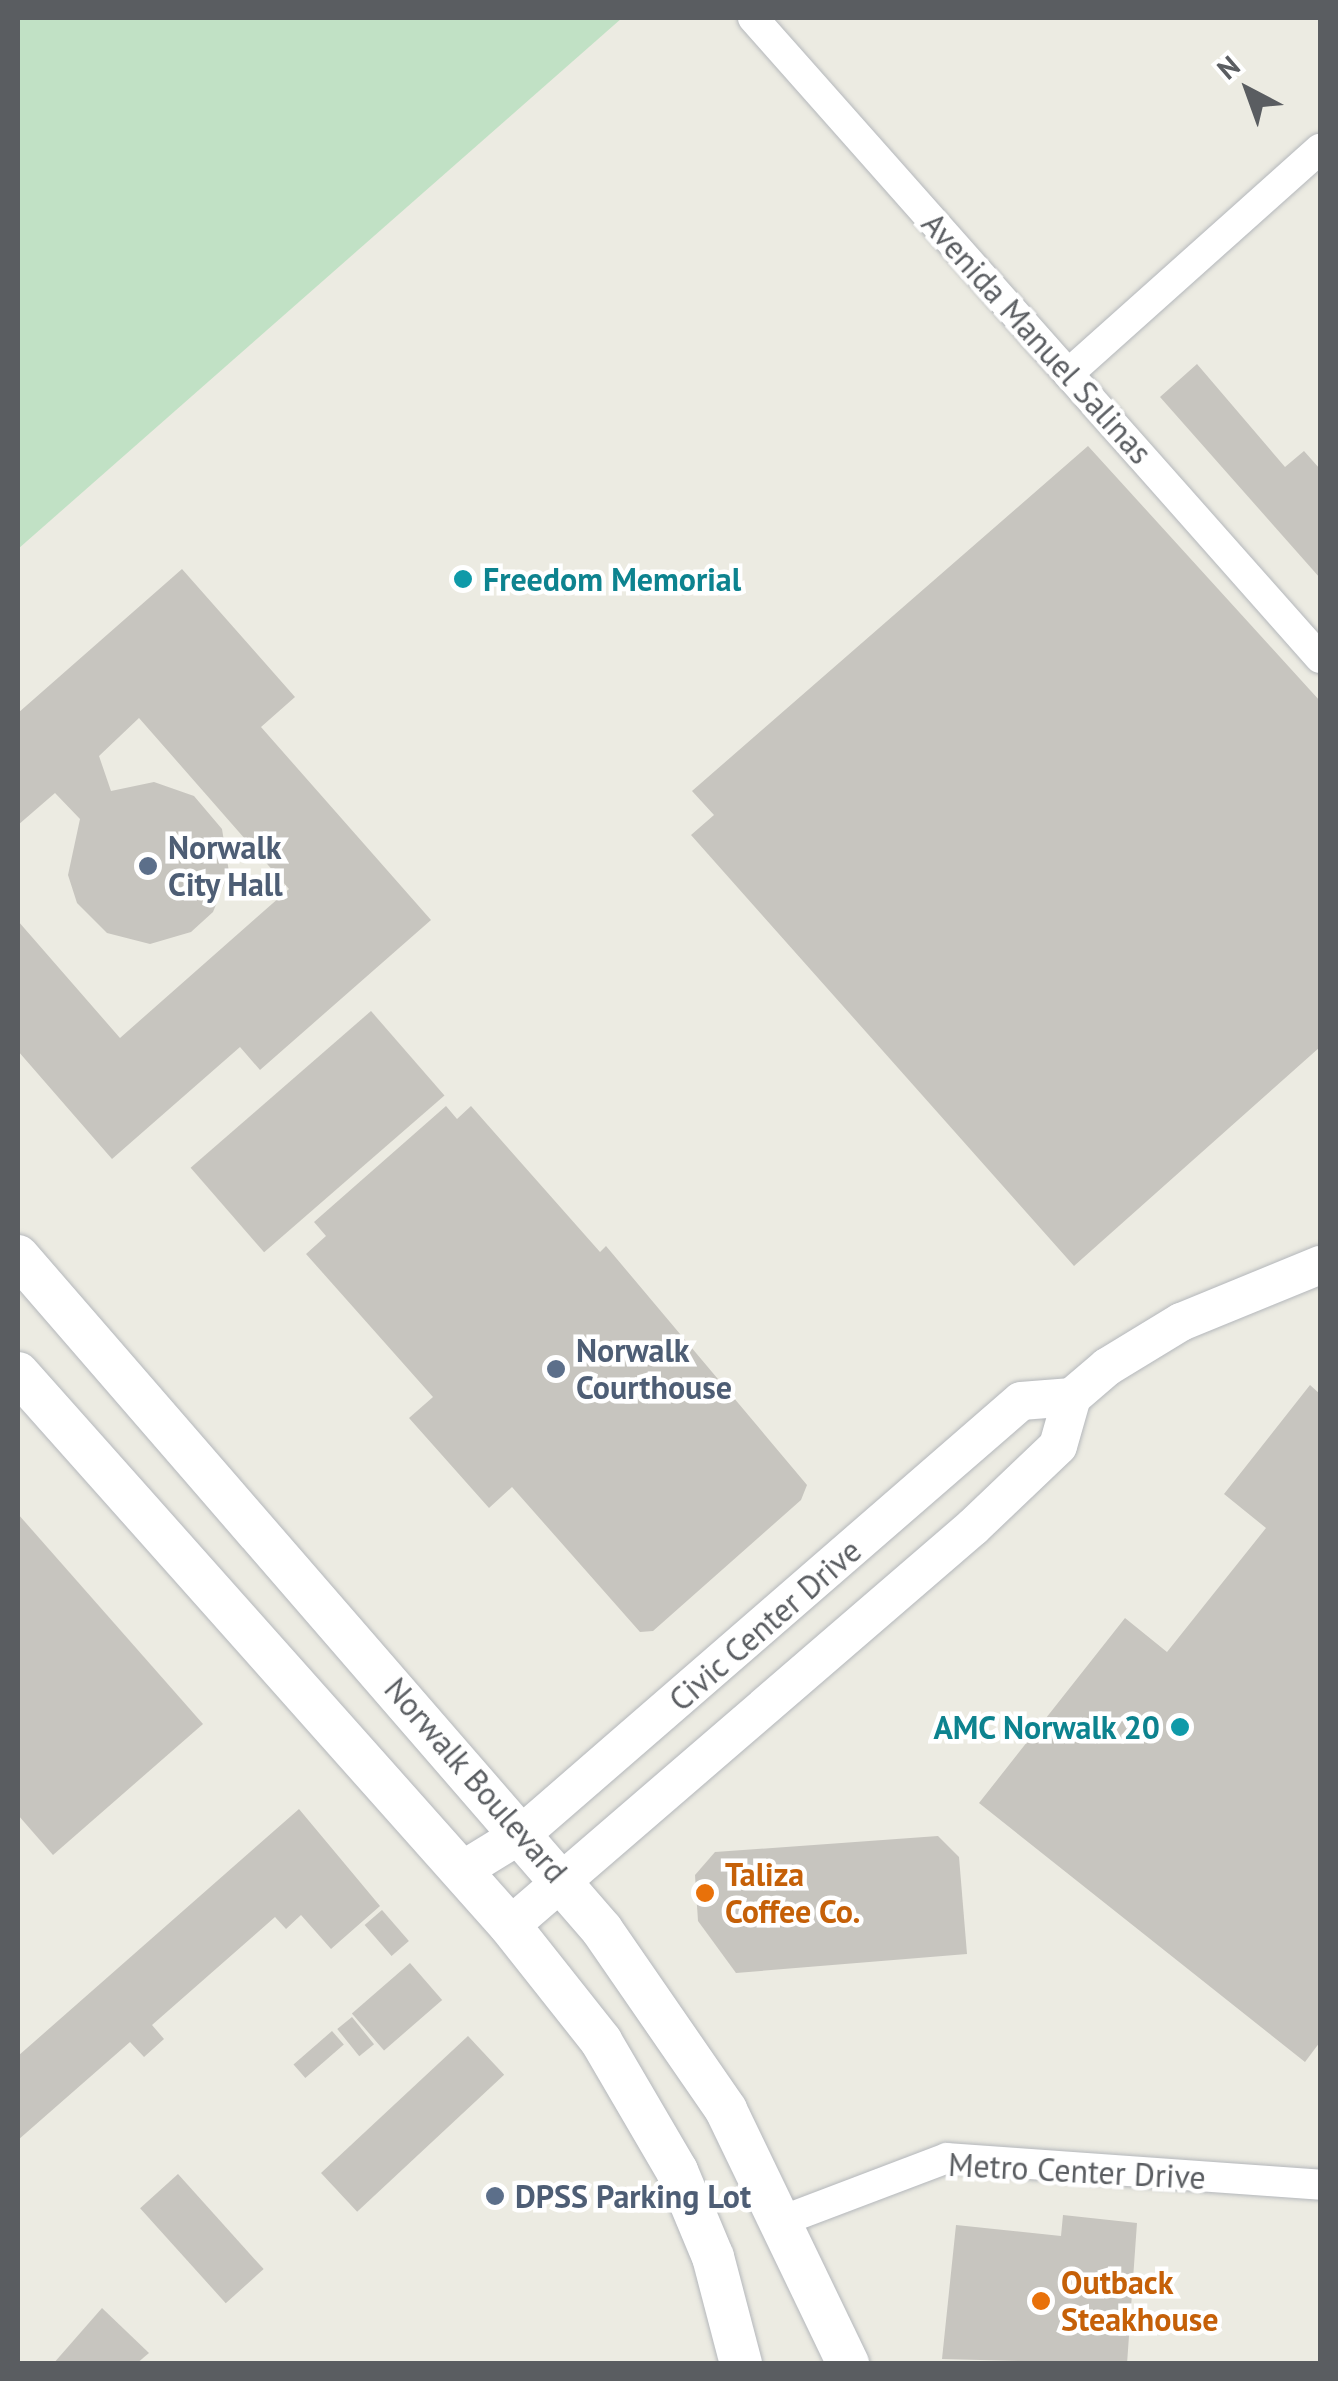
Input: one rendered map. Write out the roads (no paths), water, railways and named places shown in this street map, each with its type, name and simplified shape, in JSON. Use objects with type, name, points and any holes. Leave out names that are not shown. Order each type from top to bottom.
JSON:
[{"type":"main road","name":"Norwalk Boulevard","points":[[18,1256],[524,1833],[664,2013],[784,2220],[848,2364]]},
{"type":"main road","points":[[18,1372],[510,1926],[602,2041],[677,2172],[714,2257],[742,2364]]},
{"type":"street","name":"Avenida Manuel Salinas","points":[[753,18],[1320,658]]},
{"type":"street","points":[[1068,374],[1320,150]]},
{"type":"street","points":[[1072,1397],[1180,1322],[1320,1266]]},
{"type":"street","name":"Civic Center Drive","points":[[461,1871],[524,1833],[1021,1401],[1072,1397],[1058,1446],[973,1527],[510,1926]]},
{"type":"street","name":"Metro Center Drive","points":[[784,2220],[947,2158],[1320,2185]]},
{"type":"place","name":"Freedom Memorial","points":[[463,579]]},
{"type":"place","name":"Norwalk City Hall","points":[[148,866]]},
{"type":"place","name":"Norwalk Courthouse","points":[[556,1369]]},
{"type":"place","name":"AMC Norwalk 20","points":[[1180,1727]]},
{"type":"place","name":"Taliza Coffee Co.","points":[[705,1893]]},
{"type":"place","name":"DPSS Parking Lot","points":[[495,2196]]},
{"type":"place","name":"Outback Steakhouse","points":[[1041,2301]]}]
